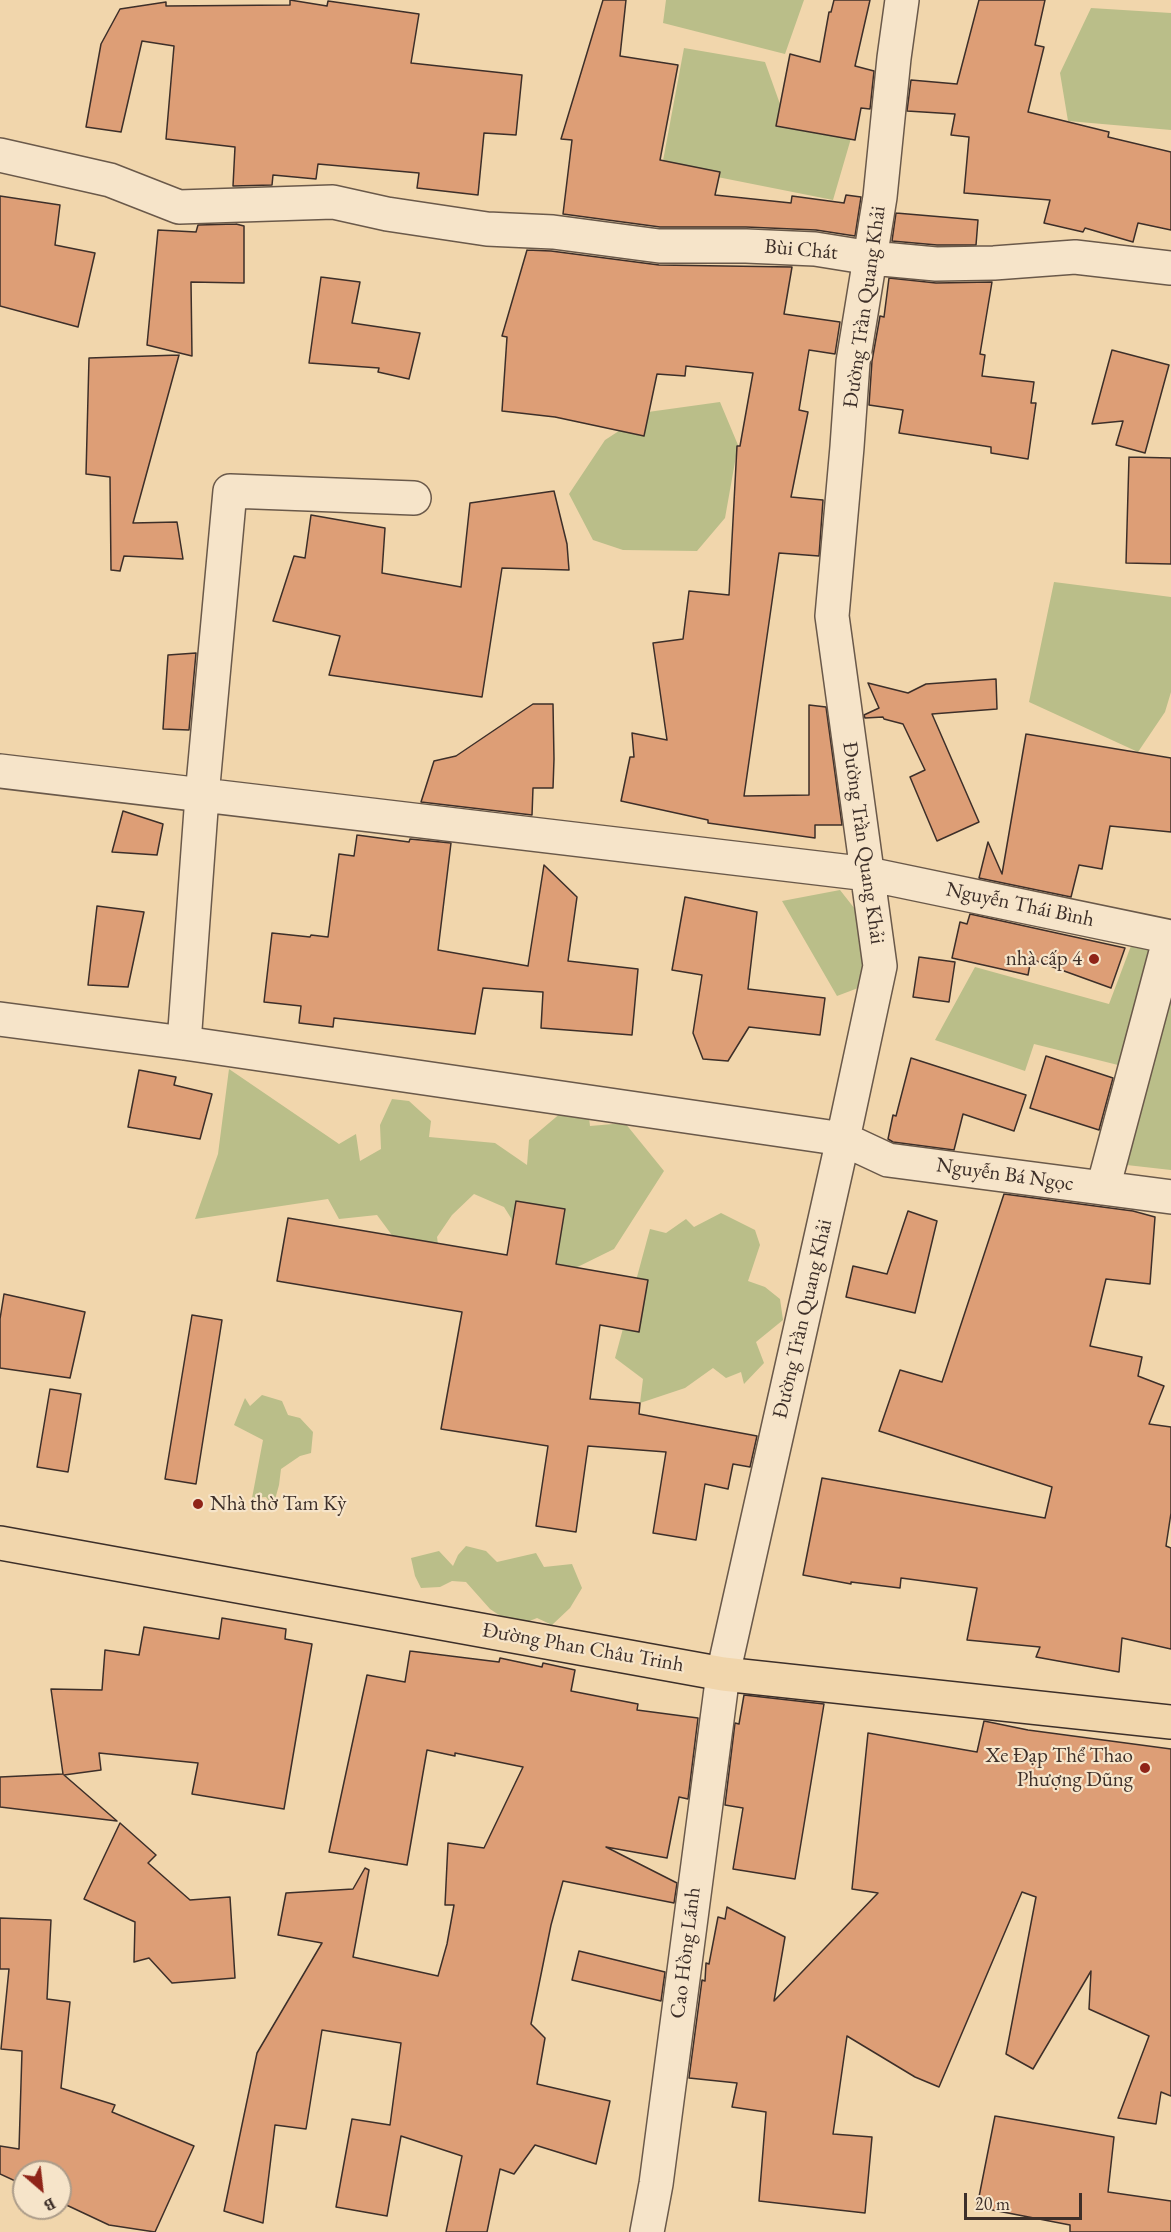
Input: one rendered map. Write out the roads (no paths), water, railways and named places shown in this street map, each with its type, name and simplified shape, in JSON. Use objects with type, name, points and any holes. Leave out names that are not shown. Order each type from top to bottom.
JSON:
[{"type":"main road","name":"Đường Phan Châu Trinh","points":[[0,1543],[723,1674],[1171,1722]]},
{"type":"street","name":"Đường Trần Quang Khải","points":[[723,1674],[880,966],[832,616],[848,447],[853,362],[880,197],[902,0]]},
{"type":"street","name":"Bùi Chát","points":[[0,155],[110,180],[178,207],[333,202],[387,214],[487,229],[553,232],[659,246],[815,249],[871,258],[936,264],[993,263],[1075,257],[1171,268]]},
{"type":"street","points":[[184,1043],[202,796],[230,491],[414,498]]},
{"type":"street","name":"Nguyễn Thái Bình","points":[[0,771],[868,874],[1171,937]]},
{"type":"street","points":[[1103,1188],[1171,937]]},
{"type":"street","name":"Nguyễn Bá Ngọc","points":[[0,1019],[184,1043],[843,1139],[888,1160],[1171,1197]]},
{"type":"street","name":"Cao Hồng Lãnh","points":[[647,2232],[656,2184],[723,1674]]},
{"type":"place","name":"nhà cấp 4","points":[[1094,959]]},
{"type":"place","name":"Nhà thờ Tam Kỳ","points":[[198,1504]]},
{"type":"place","name":"Xe Đạp Thể Thao Phượng Dũng","points":[[1145,1768]]}]
